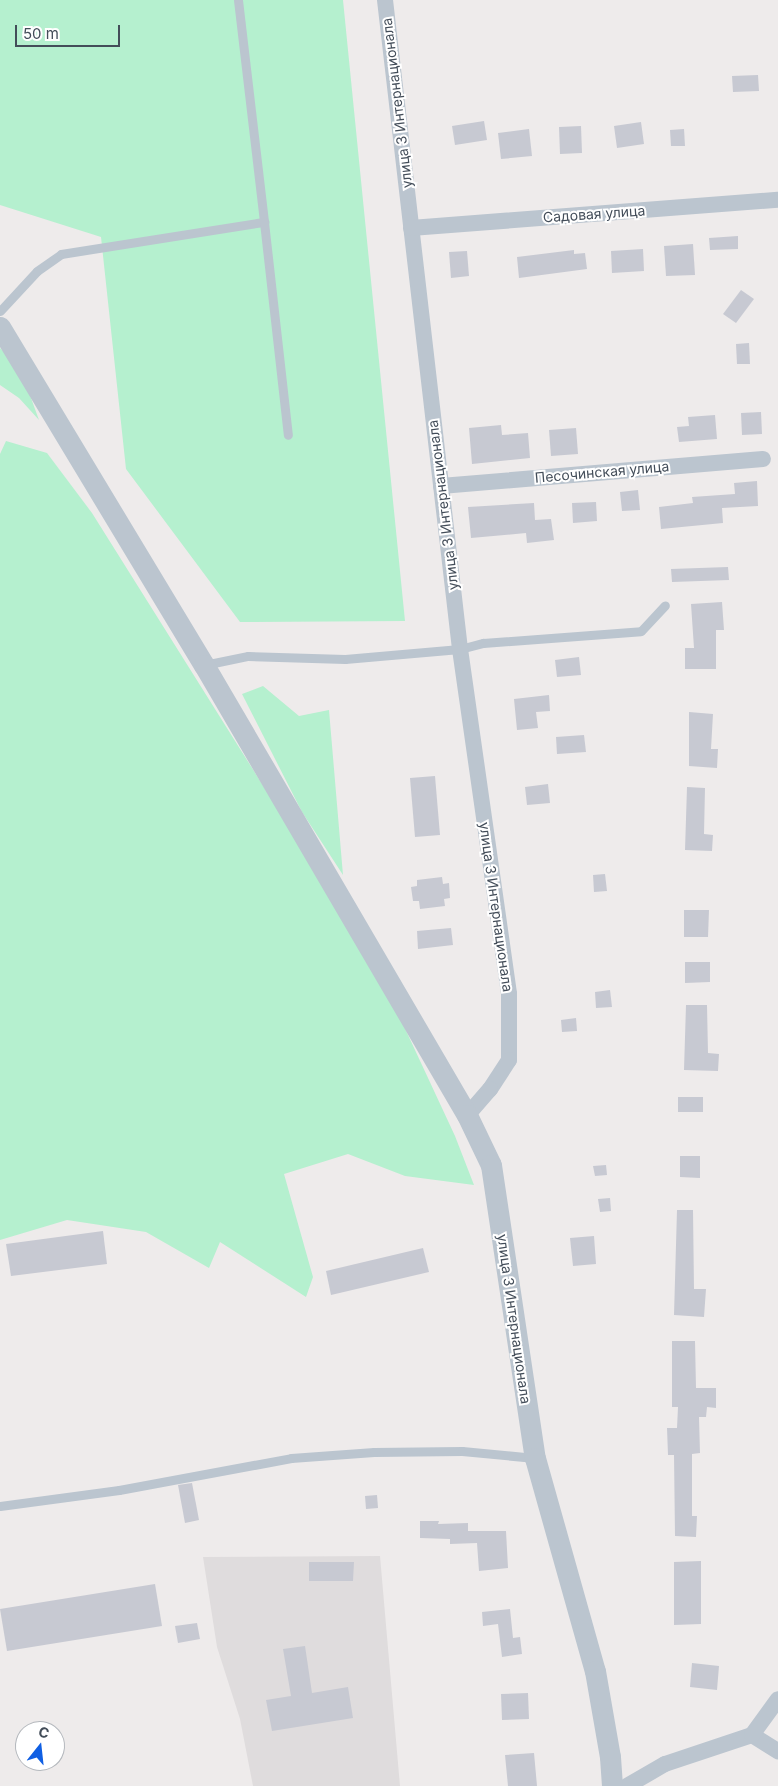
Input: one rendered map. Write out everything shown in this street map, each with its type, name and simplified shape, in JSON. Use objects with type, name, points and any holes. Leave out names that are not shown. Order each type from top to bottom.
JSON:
[{"type":"street","name":"улица 3 Интернационала","points":[[385,0],[460,649],[509,994],[511,1031],[509,1060],[490,1089],[467,1115],[491,1164],[535,1458],[595,1671],[610,1757],[612,1786]]},
{"type":"street","name":"Садовая улица","points":[[411,228],[778,200]]},
{"type":"street","points":[[0,327],[204,665],[467,1115]]},
{"type":"street","name":"Песочинская улица","points":[[441,486],[763,459]]},
{"type":"street","points":[[627,1786],[665,1764],[752,1735],[778,1699]]},
{"type":"street","points":[[752,1735],[778,1752]]},
{"type":"lane","points":[[238,0],[288,435]]},
{"type":"lane","points":[[0,312],[36,272],[62,254],[264,222]]},
{"type":"lane","points":[[204,665],[248,656],[345,659],[460,649],[483,643],[641,631],[665,605]]},
{"type":"lane","points":[[0,1506],[119,1490],[291,1458],[374,1452],[462,1451],[535,1458]]},
{"type":"shaded area","points":[[380,1556],[400,1786],[253,1786],[240,1719],[217,1647],[203,1557]]},
{"type":"green space","points":[[0,0],[343,0],[405,621],[240,622],[126,469],[101,237],[0,205]]},
{"type":"green space","points":[[0,348],[20,368],[39,420],[19,398],[0,385]]},
{"type":"green space","points":[[6,441],[47,453],[92,513],[375,964],[455,1136],[474,1185],[405,1176],[348,1154],[284,1174],[313,1277],[306,1297],[220,1242],[209,1268],[146,1232],[67,1220],[0,1240],[0,454]]},
{"type":"green space","points":[[263,686],[299,716],[329,710],[343,875],[302,812],[242,694]]},
{"type":"building","points":[[758,75],[759,91],[733,92],[732,76]]},
{"type":"building","points":[[484,121],[487,140],[455,145],[452,126]]},
{"type":"building","points":[[641,122],[644,144],[617,148],[614,126]]},
{"type":"building","points":[[581,126],[582,153],[560,154],[559,127]]},
{"type":"building","points":[[529,129],[532,156],[501,159],[498,133]]},
{"type":"building","points":[[684,129],[685,146],[671,146],[670,130]]},
{"type":"building","points":[[738,236],[738,249],[710,250],[709,238]]},
{"type":"building","points":[[693,244],[695,275],[666,276],[664,246]]},
{"type":"building","points":[[643,249],[644,271],[612,273],[611,251]]},
{"type":"building","points":[[574,250],[574,254],[585,253],[587,269],[519,278],[517,257]]},
{"type":"building","points":[[467,251],[469,276],[451,278],[449,252]]},
{"type":"building","points":[[741,290],[754,299],[736,323],[723,314]]},
{"type":"building","points":[[749,343],[750,364],[737,364],[736,344]]},
{"type":"building","points":[[761,412],[762,434],[742,435],[741,413]]},
{"type":"building","points":[[715,415],[717,439],[679,442],[677,427],[689,426],[688,417]]},
{"type":"building","points":[[501,425],[502,435],[528,433],[530,458],[472,464],[469,428]]},
{"type":"building","points":[[576,428],[578,454],[551,456],[549,430]]},
{"type":"building","points":[[757,481],[758,506],[722,508],[723,523],[661,529],[659,507],[693,503],[692,497],[735,494],[734,483]]},
{"type":"building","points":[[638,490],[640,510],[622,511],[620,492]]},
{"type":"building","points":[[596,502],[597,521],[573,523],[572,503]]},
{"type":"building","points":[[534,503],[535,520],[551,519],[554,540],[527,543],[526,533],[471,538],[468,507]]},
{"type":"building","points":[[728,567],[729,580],[672,582],[671,569]]},
{"type":"building","points":[[722,602],[724,630],[716,630],[716,669],[685,669],[685,648],[694,648],[691,604]]},
{"type":"building","points":[[579,657],[581,675],[557,677],[555,660]]},
{"type":"building","points":[[549,695],[550,711],[536,712],[538,728],[517,730],[514,699]]},
{"type":"building","points":[[689,712],[713,714],[711,749],[718,749],[717,768],[689,766]]},
{"type":"building","points":[[584,735],[586,752],[557,754],[556,737]]},
{"type":"building","points":[[435,776],[440,835],[415,837],[410,778]]},
{"type":"building","points":[[548,784],[550,803],[527,805],[525,787]]},
{"type":"building","points":[[687,787],[705,788],[704,834],[713,835],[712,851],[685,850]]},
{"type":"building","points":[[605,874],[607,891],[594,892],[593,875]]},
{"type":"building","points":[[442,877],[443,884],[449,883],[450,898],[444,899],[445,906],[420,909],[419,901],[413,901],[411,887],[417,886],[417,880]]},
{"type":"building","points":[[684,910],[709,910],[708,937],[684,937]]},
{"type":"building","points":[[451,928],[453,945],[418,949],[417,931]]},
{"type":"building","points":[[685,962],[710,962],[710,982],[685,983]]},
{"type":"building","points":[[610,990],[612,1007],[596,1008],[595,992]]},
{"type":"building","points":[[686,1005],[707,1005],[708,1053],[719,1054],[718,1071],[684,1070]]},
{"type":"building","points":[[576,1018],[577,1031],[562,1032],[561,1020]]},
{"type":"building","points":[[678,1097],[703,1097],[703,1112],[678,1112]]},
{"type":"building","points":[[680,1156],[700,1156],[700,1178],[680,1177]]},
{"type":"building","points":[[606,1165],[607,1175],[595,1176],[593,1166]]},
{"type":"building","points":[[610,1198],[611,1211],[600,1212],[598,1199]]},
{"type":"building","points":[[677,1210],[693,1210],[694,1289],[706,1289],[704,1317],[674,1315]]},
{"type":"building","points":[[103,1231],[107,1264],[11,1276],[6,1244]]},
{"type":"building","points":[[594,1236],[596,1264],[573,1266],[570,1238]]},
{"type":"building","points":[[423,1248],[429,1272],[331,1295],[326,1271]]},
{"type":"building","points":[[672,1341],[695,1341],[696,1388],[716,1388],[716,1408],[707,1407],[706,1417],[699,1417],[700,1453],[692,1454],[692,1516],[697,1516],[696,1537],[675,1536],[674,1455],[668,1455],[667,1428],[677,1428],[678,1407],[672,1407]]},
{"type":"building","points":[[192,1483],[199,1520],[185,1523],[178,1485]]},
{"type":"building","points":[[377,1495],[378,1508],[366,1509],[365,1496]]},
{"type":"building","points":[[420,1521],[439,1521],[438,1524],[468,1523],[468,1531],[506,1531],[508,1568],[479,1571],[477,1543],[450,1544],[450,1539],[420,1538]]},
{"type":"building","points":[[701,1561],[701,1624],[674,1625],[674,1562]]},
{"type":"building","points":[[309,1562],[354,1562],[353,1581],[309,1581]]},
{"type":"building","points":[[155,1584],[162,1626],[7,1651],[0,1609]]},
{"type":"building","points":[[510,1609],[513,1638],[520,1637],[522,1654],[502,1657],[498,1624],[483,1626],[482,1612]]},
{"type":"building","points":[[197,1623],[200,1639],[178,1643],[175,1626]]},
{"type":"building","points":[[305,1646],[312,1693],[348,1687],[353,1718],[272,1731],[266,1700],[291,1696],[283,1649]]},
{"type":"building","points":[[692,1663],[719,1666],[717,1690],[690,1687]]},
{"type":"building","points":[[528,1693],[529,1719],[502,1720],[501,1694]]},
{"type":"building","points":[[534,1753],[537,1786],[508,1786],[505,1755]]}]
